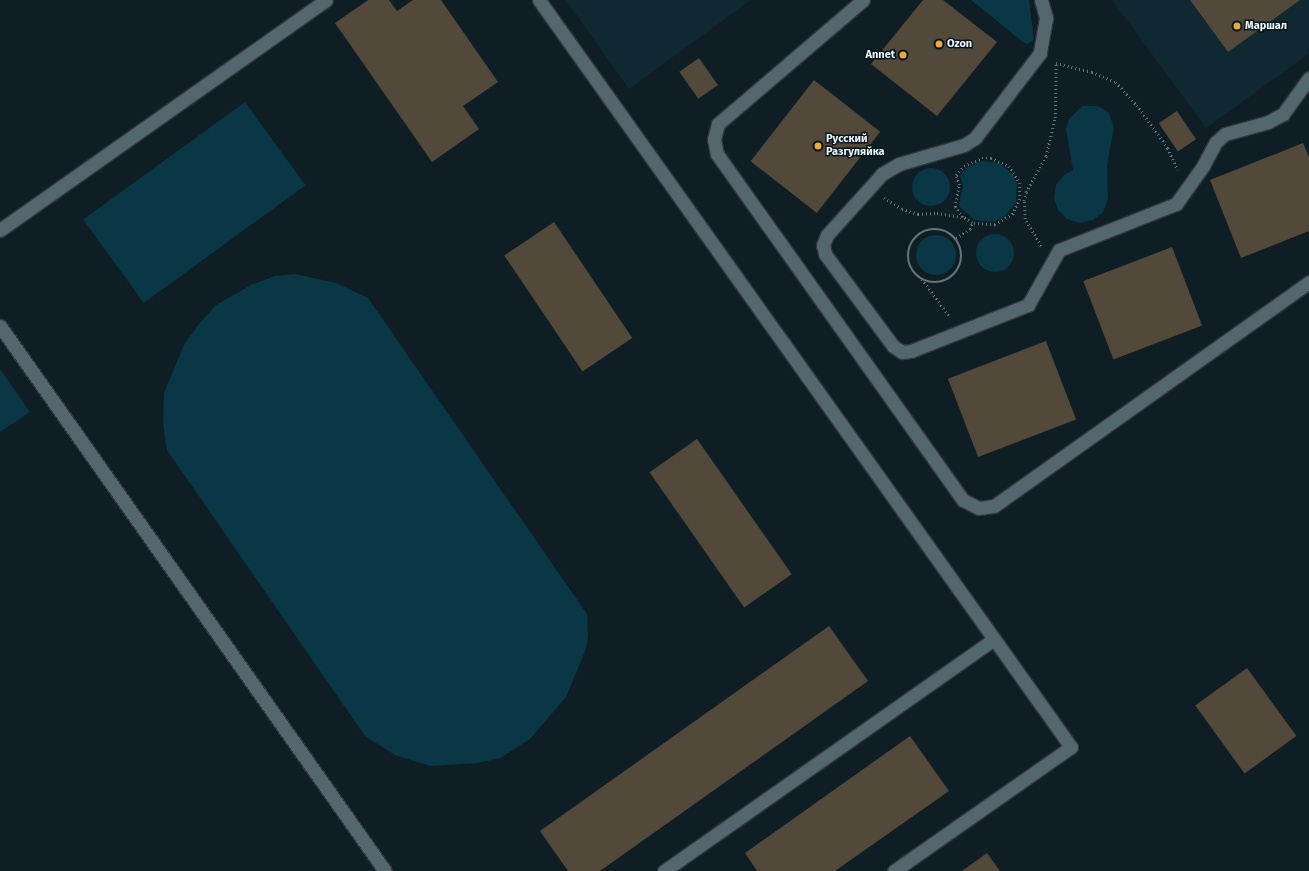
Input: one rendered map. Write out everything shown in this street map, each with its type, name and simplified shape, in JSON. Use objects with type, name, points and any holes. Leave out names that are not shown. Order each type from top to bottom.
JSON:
[{"type":"lane","points":[[0,230],[326,0]]},
{"type":"lane","points":[[539,0],[1071,747],[894,871]]},
{"type":"lane","points":[[863,0],[718,124],[714,139],[717,154],[962,500],[979,508],[994,506],[1309,282]]},
{"type":"lane","points":[[1041,0],[1046,18],[1040,53],[975,138],[964,145],[899,164],[870,184],[827,235],[823,245],[825,254],[893,346],[902,352],[911,351],[1028,305],[1055,254],[1065,246],[1167,209],[1176,204],[1203,166],[1216,142],[1225,134],[1268,122],[1283,114],[1309,78]]},
{"type":"lane","points":[[0,326],[385,871]]},
{"type":"lane","points":[[664,871],[994,639]]},
{"type":"path","points":[[1054,56],[1056,63],[1055,118],[1046,156],[1026,192],[1024,201],[1025,219],[1031,233],[1041,247],[1055,254]]},
{"type":"path","points":[[1056,63],[1092,72],[1116,82],[1137,105],[1168,148],[1178,172],[1181,195]]},
{"type":"path","points":[[991,158],[1009,166],[1020,183],[1020,199],[1013,214],[1005,221],[995,226],[972,223],[963,217],[955,207],[959,186],[956,175],[972,160],[991,158]]},
{"type":"path","points":[[870,184],[888,202],[902,209],[918,214],[937,212],[963,217]]},
{"type":"path","points":[[1020,199],[1024,201]]},
{"type":"path","points":[[956,238],[970,229],[972,223]]},
{"type":"path","points":[[922,280],[938,283],[947,281],[959,270],[963,253],[956,238],[949,232],[930,228],[914,238],[910,246],[909,260],[914,273],[922,280],[960,332]]},
{"type":"shaded area","points":[[566,0],[751,0],[629,89]]},
{"type":"shaded area","points":[[971,0],[1029,0],[1034,40],[1027,44],[1023,42]]},
{"type":"shaded area","points":[[1112,0],[1309,0],[1309,54],[1206,128]]},
{"type":"shaded area","points":[[245,102],[306,185],[144,303],[83,220]]},
{"type":"shaded area","points":[[1082,106],[1098,106],[1109,113],[1114,128],[1107,165],[1108,199],[1103,212],[1093,220],[1080,223],[1067,219],[1058,210],[1054,198],[1056,185],[1064,175],[1073,170],[1066,129],[1069,119]]},
{"type":"shaded area","points":[[982,161],[999,163],[1013,175],[1017,184],[1016,203],[1003,218],[994,222],[974,220],[959,206],[963,185],[960,176],[966,168]]},
{"type":"shaded area","points":[[927,168],[935,168],[945,173],[949,180],[949,194],[945,201],[935,206],[927,206],[917,201],[915,198],[912,191],[912,183],[917,173],[920,171]]},
{"type":"shaded area","points":[[991,234],[999,234],[1006,237],[1011,242],[1014,253],[1011,264],[1006,269],[999,272],[991,272],[984,269],[979,264],[976,257],[976,249],[979,242],[984,237]]},
{"type":"shaded area","points":[[940,235],[947,238],[953,244],[956,255],[955,263],[947,272],[940,275],[932,275],[925,272],[917,263],[916,251],[919,244],[928,236]]},
{"type":"shaded area","points":[[295,274],[336,283],[368,298],[587,614],[588,636],[586,649],[566,697],[530,739],[500,758],[478,763],[430,766],[395,755],[365,736],[167,450],[163,423],[164,393],[184,345],[198,325],[216,305],[253,284],[275,276]]},
{"type":"shaded area","points":[[0,369],[30,412],[0,432]]},
{"type":"building","points":[[368,0],[389,0],[397,11],[413,0],[441,0],[498,82],[463,106],[479,129],[432,162],[335,23]]},
{"type":"building","points":[[923,0],[943,0],[997,42],[937,116],[871,64]]},
{"type":"building","name":"Маршал","points":[[1190,0],[1300,0],[1228,52]]},
{"type":"building","points":[[699,58],[718,85],[698,99],[679,72]]},
{"type":"building","points":[[814,80],[880,132],[817,213],[751,161]]},
{"type":"building","points":[[1177,111],[1196,139],[1178,151],[1159,123]]},
{"type":"building","points":[[1303,143],[1309,157],[1309,231],[1241,258],[1210,180]]},
{"type":"building","points":[[554,222],[632,338],[583,372],[504,256]]},
{"type":"building","points":[[1172,247],[1202,325],[1113,359],[1083,281]]},
{"type":"building","points":[[1046,341],[1076,419],[978,457],[948,379]]},
{"type":"building","points":[[697,439],[792,574],[744,607],[649,472]]},
{"type":"building","points":[[829,626],[868,681],[600,871],[568,871],[540,831]]},
{"type":"building","points":[[1247,668],[1296,736],[1245,774],[1195,706]]},
{"type":"building","points":[[910,736],[949,791],[835,871],[757,871],[745,853]]},
{"type":"building","points":[[987,853],[1000,871],[962,871]]},
{"type":"place","name":"Маршал","points":[[1237,26]]},
{"type":"place","name":"Ozon","points":[[939,44]]},
{"type":"place","name":"Annet","points":[[903,55]]},
{"type":"place","name":"Русский Разгуляйка","points":[[818,146]]}]
